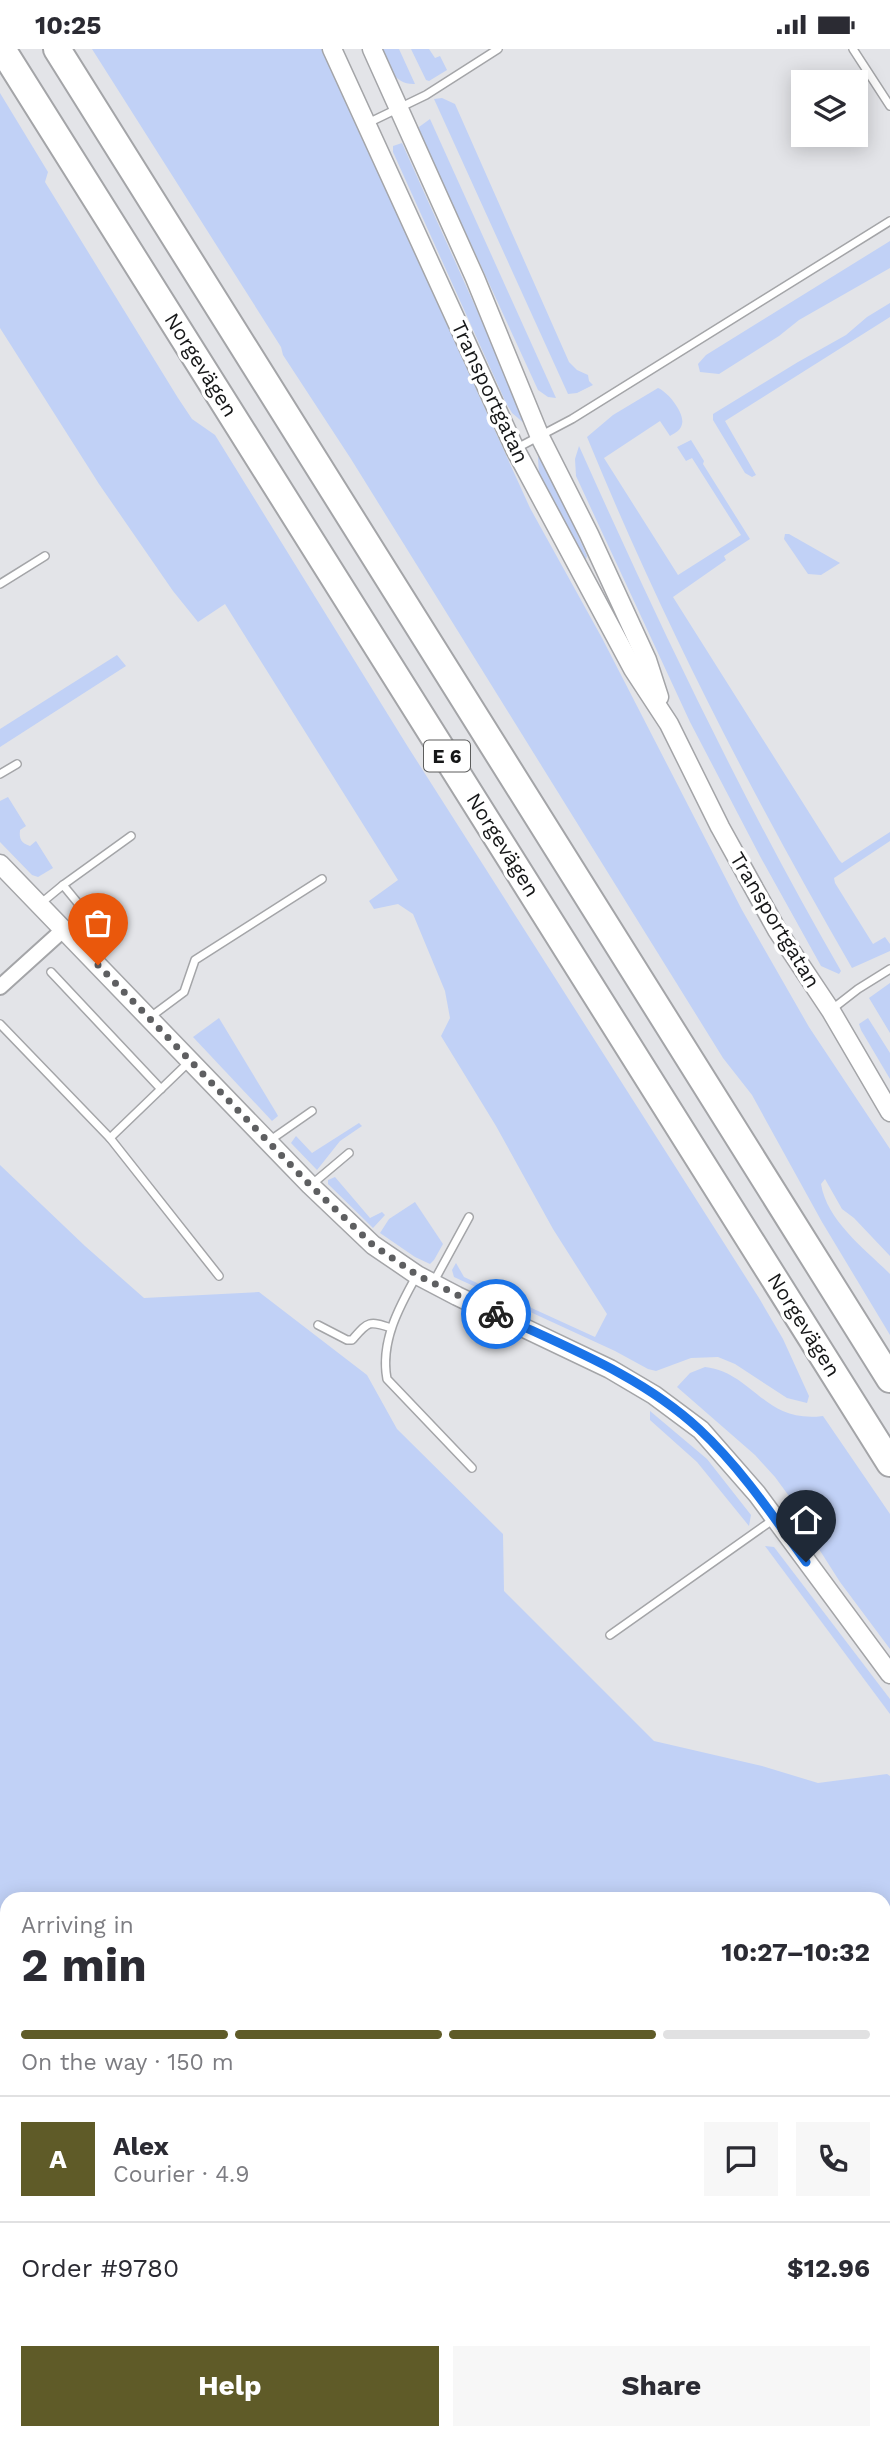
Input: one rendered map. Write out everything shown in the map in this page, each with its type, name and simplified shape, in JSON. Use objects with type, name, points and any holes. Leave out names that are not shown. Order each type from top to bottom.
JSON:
[{"type":"highway","name":"Norgevägen","points":[[2,49],[890,1463]]},
{"type":"highway","name":"E 6","points":[[57,49],[890,1379]]},
{"type":"street","name":"Transportgatan","points":[[332,49],[515,449],[633,669],[669,724],[720,827],[770,918],[831,1011],[890,1112]]},
{"type":"street","name":"Transportgatan","points":[[372,49],[475,278],[540,437],[589,534],[647,660],[669,724]]},
{"type":"street","points":[[0,864],[310,1185],[373,1245],[425,1279],[584,1355],[654,1395],[701,1430],[733,1464],[890,1674]]},
{"type":"street","points":[[0,987],[63,930]]},
{"type":"lane","points":[[365,124],[426,95],[498,49]]},
{"type":"lane","points":[[853,49],[890,106]]},
{"type":"lane","points":[[515,449],[540,437],[753,308],[890,221]]},
{"type":"lane","points":[[0,584],[45,556]]},
{"type":"lane","points":[[0,774],[17,764]]},
{"type":"lane","points":[[39,905],[62,885],[131,836]]},
{"type":"lane","points":[[149,1018],[184,992],[195,960],[322,879]]},
{"type":"lane","points":[[62,885],[95,923]]},
{"type":"lane","points":[[831,1011],[858,989],[890,969]]},
{"type":"lane","points":[[51,972],[161,1089]]},
{"type":"lane","points":[[0,1024],[110,1137],[219,1276]]},
{"type":"lane","points":[[110,1137],[190,1061]]},
{"type":"lane","points":[[268,1142],[312,1111]]},
{"type":"lane","points":[[310,1185],[349,1153]]},
{"type":"lane","points":[[469,1217],[425,1279],[404,1298],[391,1328],[384,1365],[387,1379],[472,1468]]},
{"type":"lane","points":[[318,1325],[347,1340],[352,1340],[370,1322],[391,1328]]},
{"type":"lane","points":[[610,1635],[774,1519]]},
{"type":"shaded area","points":[[92,49],[322,49],[530,508],[602,638],[742,910],[809,1027],[890,1149],[890,1256],[842,1209],[825,1179],[821,1184],[839,1222],[890,1274],[890,1335],[822,1222],[752,1095],[723,1058],[351,459],[283,355],[281,347]]},
{"type":"shaded area","points":[[378,49],[399,49],[415,84],[396,78]]},
{"type":"shaded area","points":[[411,49],[429,49],[435,58],[440,56],[447,70],[429,81],[426,80]]},
{"type":"shaded area","points":[[0,93],[48,172],[45,182],[178,398],[192,419],[215,435],[408,747],[759,1298],[783,1339],[809,1396],[807,1403],[787,1398],[735,1364],[718,1357],[691,1358],[656,1371],[648,1369],[615,1351],[454,1277],[452,1270],[456,1263],[464,1277],[595,1337],[607,1314],[553,1229],[496,1126],[441,1036],[450,1018],[445,991],[413,914],[398,904],[374,909],[369,901],[398,880],[225,604],[198,622],[173,591],[99,484],[0,328]]},
{"type":"shaded area","points":[[442,98],[455,104],[569,362],[588,375],[593,385],[577,393],[568,394],[434,99]]},
{"type":"shaded area","points":[[430,119],[556,398],[548,397],[538,390],[420,133],[419,127]]},
{"type":"shaded area","points":[[402,143],[527,422],[525,424],[512,413],[506,403],[393,152],[393,146]]},
{"type":"shaded area","points":[[890,241],[890,268],[799,320],[719,374],[700,372],[698,364],[706,355]]},
{"type":"shaded area","points":[[890,303],[890,317],[725,421],[756,475],[752,477],[745,473],[713,420],[713,414],[846,335],[867,317]]},
{"type":"shaded area","points":[[658,388],[671,398],[681,414],[682,424],[678,431],[670,436],[660,421],[604,458],[678,575],[741,535],[692,458],[686,461],[677,447],[691,440],[750,539],[724,556],[726,560],[673,597],[839,860],[842,863],[890,832],[890,841],[834,878],[873,944],[885,937],[890,944],[890,951],[852,968],[779,839],[710,707],[646,573],[587,437],[613,415]]},
{"type":"shaded area","points":[[579,446],[703,712],[841,971],[839,974],[821,966],[690,722],[576,476],[575,459]]},
{"type":"shaded area","points":[[541,452],[586,559],[583,559],[539,474],[538,458]]},
{"type":"shaded area","points":[[785,534],[840,563],[821,575],[808,574],[784,539]]},
{"type":"shaded area","points":[[117,655],[126,666],[0,747],[0,729]]},
{"type":"shaded area","points":[[8,797],[26,826],[20,830],[21,840],[30,846],[36,841],[53,868],[38,877],[32,875],[0,842],[0,801]]},
{"type":"shaded area","points":[[890,983],[890,1033],[869,998]]},
{"type":"shaded area","points":[[219,1018],[277,1114],[272,1121],[193,1037]]},
{"type":"shaded area","points":[[868,1018],[890,1053],[890,1079],[861,1030],[859,1024]]},
{"type":"shaded area","points":[[359,1123],[362,1126],[340,1141],[317,1170],[291,1143],[296,1136],[312,1153]]},
{"type":"shaded area","points":[[0,1165],[144,1298],[259,1292],[367,1375],[397,1429],[503,1534],[504,1591],[654,1741],[762,1766],[818,1783],[887,1774],[890,1776],[890,1892],[0,1892]]},
{"type":"shaded area","points":[[335,1177],[370,1218],[382,1212],[385,1215],[373,1228],[328,1184],[328,1180]]},
{"type":"shaded area","points":[[415,1202],[443,1244],[430,1264],[380,1233],[389,1219]]},
{"type":"shaded area","points":[[705,1367],[736,1378],[773,1406],[787,1413],[823,1416],[890,1514],[890,1649],[840,1582],[803,1524],[805,1518],[775,1477],[755,1455],[677,1387],[690,1373]]},
{"type":"shaded area","points":[[650,1411],[707,1459],[751,1515],[749,1526],[697,1462],[650,1420]]},
{"type":"shaded area","points":[[765,1546],[774,1547],[890,1699],[890,1714]]},
{"type":"way so far","points":[[98,965],[310,1185],[373,1245],[417,1275],[496,1314]]},
{"type":"route","points":[[496,1314],[610,1369],[684,1416],[733,1464],[806,1562]]}]
